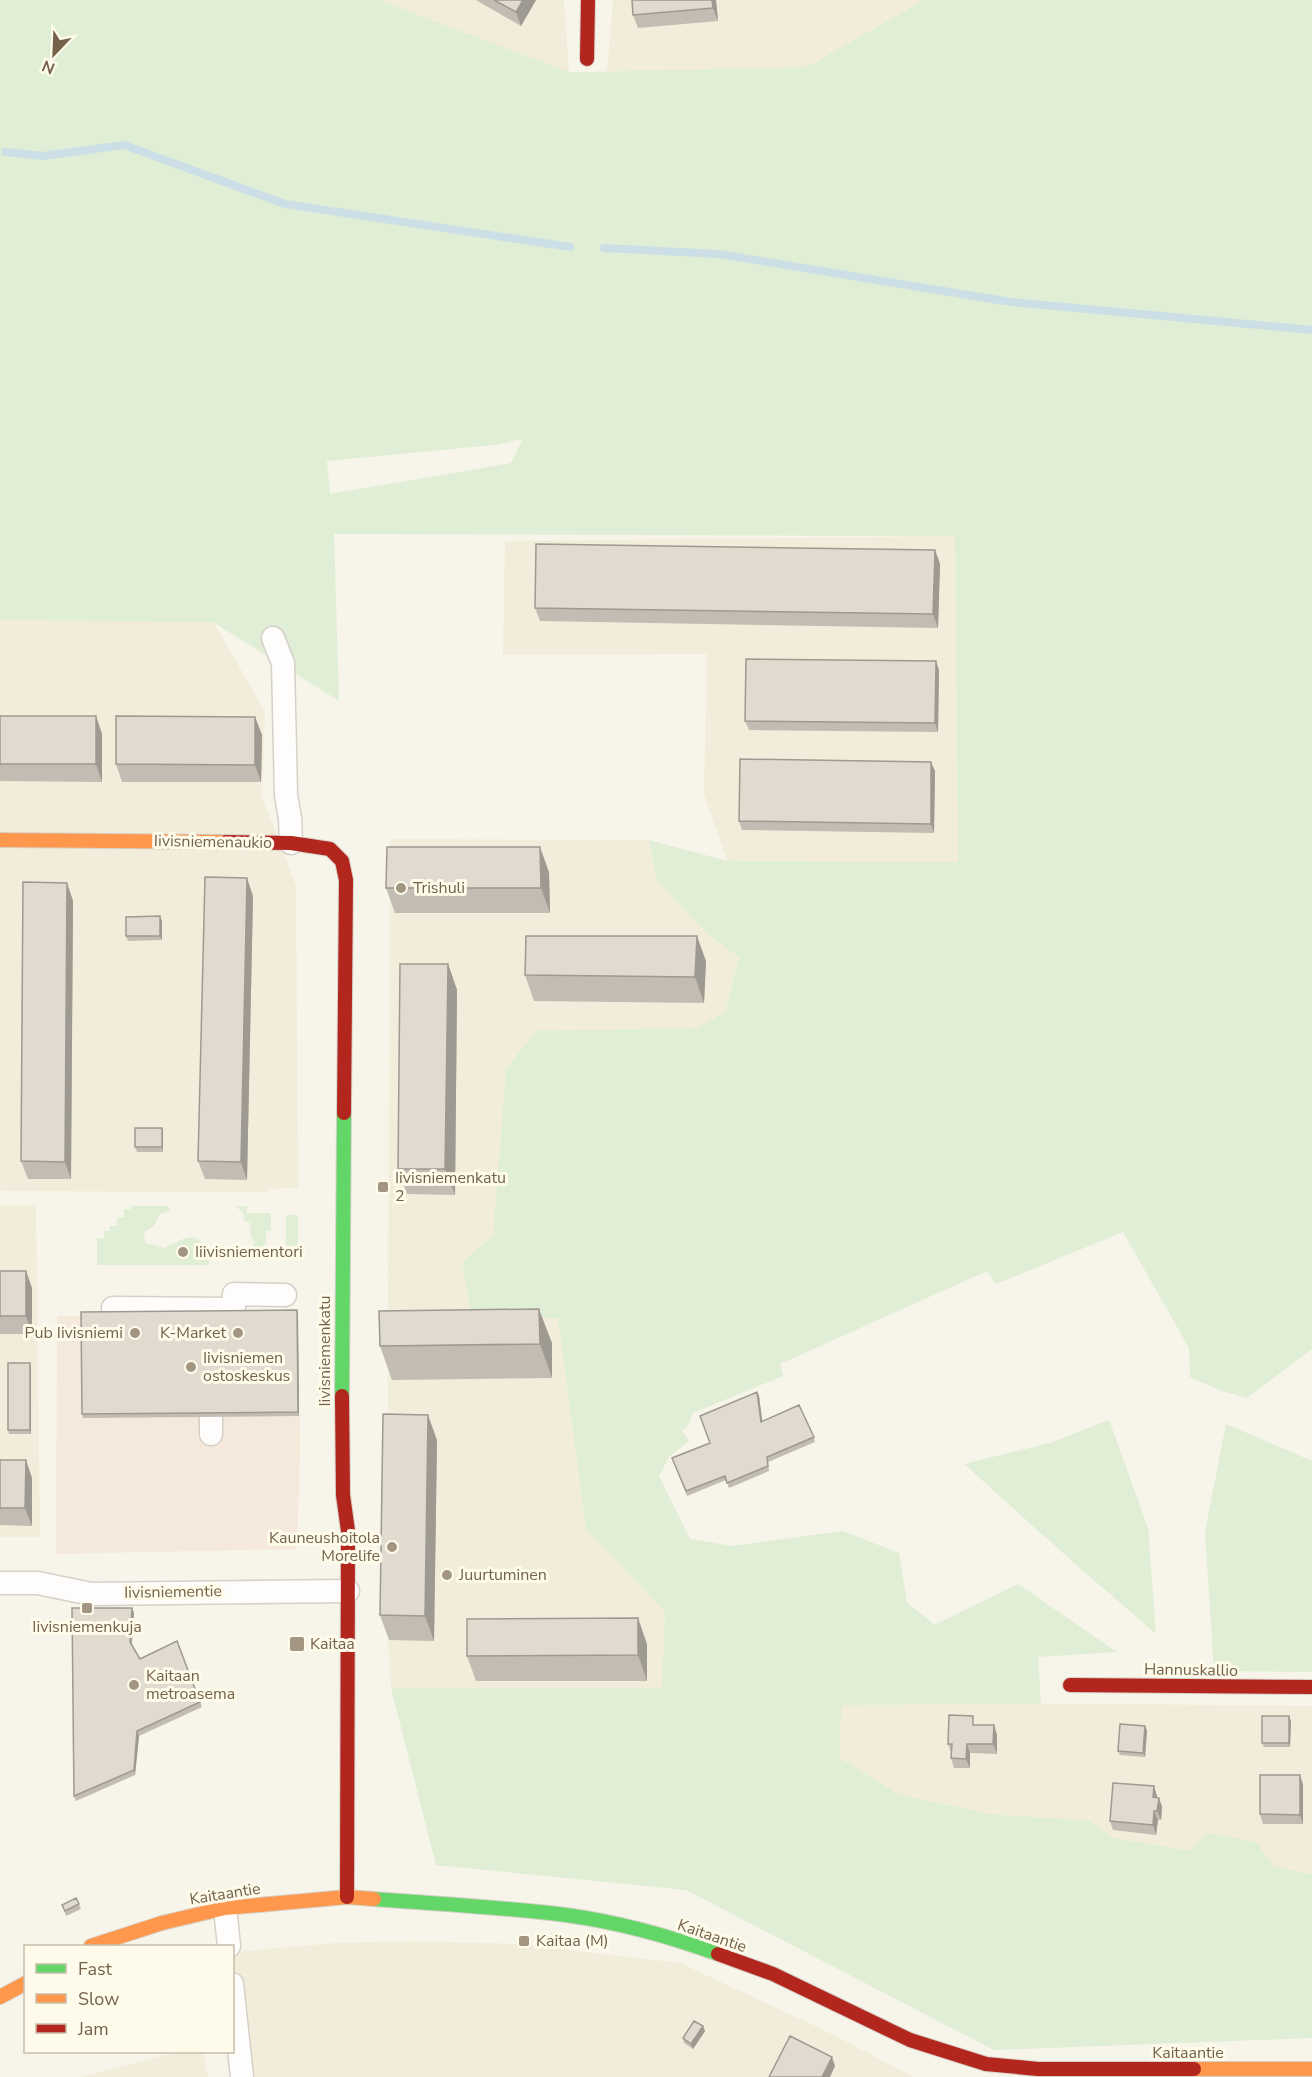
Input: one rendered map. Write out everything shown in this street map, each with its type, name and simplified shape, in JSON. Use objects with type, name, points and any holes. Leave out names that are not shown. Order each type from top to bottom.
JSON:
[{"type":"street","points":[[587,59],[588,0]]},
{"type":"street","name":"Iivisniemenaukio","points":[[0,840],[291,843],[286,795],[283,663],[273,638]]},
{"type":"street","name":"Iivisniemenkatu","points":[[291,843],[330,849],[342,861],[346,880],[342,1433],[348,1531],[347,1897]]},
{"type":"street","points":[[113,1308],[210,1313],[234,1309],[234,1294],[285,1295]]},
{"type":"street","name":"Iivisniementie","points":[[0,1583],[38,1583],[91,1594],[348,1591]]},
{"type":"street","name":"Hannuskallio","points":[[1070,1685],[1312,1687]]},
{"type":"street","name":"Kaitaantie","points":[[97,1945],[162,1923],[225,1908],[347,1897],[567,1915],[627,1927],[691,1944],[773,1974],[910,2040],[986,2064],[1038,2069],[1312,2069]]},
{"type":"street","points":[[225,1908],[229,1945]]},
{"type":"street","points":[[0,1997],[24,1984]]},
{"type":"street","points":[[234,2003],[242,2077]]},
{"type":"shaded area","points":[[379,0],[564,0],[569,72]]},
{"type":"shaded area","points":[[613,0],[924,0],[807,67],[607,72]]},
{"type":"shaded area","points":[[955,536],[958,862],[727,861],[704,794],[707,654],[503,655],[505,541]]},
{"type":"shaded area","points":[[0,620],[213,622],[265,711],[262,797],[296,885],[298,1188],[268,1189],[267,1192],[0,1191]]},
{"type":"shaded area","points":[[390,839],[649,840],[657,881],[711,937],[739,957],[725,1012],[697,1028],[536,1031],[506,1069],[493,1236],[464,1260],[463,1271],[473,1315],[558,1318],[586,1529],[665,1611],[662,1688],[391,1688],[387,1621]]},
{"type":"shaded area","points":[[0,1205],[36,1205],[40,1537],[0,1537]]},
{"type":"shaded area","points":[[298,1315],[300,1448],[297,1549],[56,1554],[57,1316]]},
{"type":"shaded area","points":[[840,1705],[1312,1706],[1312,1874],[1274,1867],[1207,1833],[1191,1851],[1113,1838],[1089,1821],[990,1814],[900,1795],[840,1758]]},
{"type":"shaded area","points":[[411,1941],[518,1944],[680,1963],[822,2029],[914,2077],[244,2077],[234,1988],[234,1952],[336,1943]]},
{"type":"shaded area","points":[[174,2053],[203,2053],[208,2077],[80,2077]]},
{"type":"green space","points":[[0,0],[379,0],[569,72],[588,72],[807,67],[924,0],[1312,0],[1312,1349],[1247,1398],[1222,1391],[1190,1377],[1189,1348],[1123,1232],[996,1284],[987,1271],[780,1364],[783,1376],[693,1413],[687,1427],[682,1430],[689,1441],[669,1457],[659,1476],[690,1539],[732,1546],[843,1531],[899,1553],[907,1602],[934,1625],[1018,1584],[1117,1652],[1038,1657],[1041,1704],[841,1705],[840,1758],[900,1795],[990,1814],[1089,1821],[1113,1838],[1191,1851],[1207,1833],[1256,1842],[1274,1867],[1312,1874],[1312,2038],[994,2050],[686,1890],[436,1865],[391,1688],[662,1688],[665,1611],[586,1529],[558,1318],[472,1315],[463,1271],[464,1260],[493,1236],[506,1069],[536,1031],[697,1028],[725,1012],[739,957],[711,937],[657,881],[649,840],[727,861],[958,862],[955,536],[334,534],[339,701],[213,622],[0,620]],"holes":[[[523,439],[511,463],[330,494],[327,461],[494,445]]]},
{"type":"green space","points":[[132,1206],[168,1206],[170,1211],[160,1214],[154,1226],[144,1232],[145,1243],[164,1248],[183,1239],[194,1237],[205,1249],[224,1251],[225,1258],[209,1257],[209,1265],[97,1265],[97,1238],[104,1238],[104,1231],[110,1231],[110,1226],[117,1226],[117,1217],[124,1217],[124,1209],[131,1209]]},
{"type":"green space","points":[[236,1206],[247,1206],[247,1213],[271,1213],[271,1231],[266,1231],[266,1245],[263,1245],[263,1254],[248,1254],[255,1242],[251,1237],[250,1223],[243,1220],[244,1214]]},
{"type":"green space","points":[[286,1215],[298,1215],[298,1258],[286,1258]]},
{"type":"green space","points":[[1109,1420],[1148,1528],[1156,1634],[964,1464],[1050,1443]]},
{"type":"green space","points":[[1226,1424],[1312,1461],[1312,1672],[1214,1671],[1205,1532]]},
{"type":"building","points":[[494,0],[523,0],[516,12]]},
{"type":"building","points":[[632,0],[712,0],[713,8],[633,15]]},
{"type":"building","points":[[536,544],[935,550],[933,614],[535,608]]},
{"type":"building","points":[[746,659],[936,661],[935,723],[745,721]]},
{"type":"building","points":[[0,716],[96,716],[96,764],[0,764]]},
{"type":"building","points":[[116,716],[255,717],[255,765],[116,764]]},
{"type":"building","points":[[740,759],[931,762],[931,824],[739,821]]},
{"type":"building","points":[[387,847],[540,847],[541,888],[386,888]]},
{"type":"building","points":[[205,877],[247,878],[241,1162],[198,1161]]},
{"type":"building","points":[[23,882],[67,883],[65,1162],[21,1161]]},
{"type":"building","points":[[160,916],[160,936],[126,936],[126,917]]},
{"type":"building","points":[[526,936],[697,936],[695,977],[525,975]]},
{"type":"building","points":[[400,964],[448,964],[445,1169],[398,1169]]},
{"type":"building","points":[[135,1128],[162,1128],[162,1147],[135,1147]]},
{"type":"building","points":[[0,1271],[26,1271],[26,1316],[0,1316]]},
{"type":"building","points":[[539,1309],[540,1344],[380,1346],[379,1311]]},
{"type":"building","name":"Iivisniemen ostoskeskus","points":[[297,1310],[298,1412],[82,1414],[81,1312]]},
{"type":"building","points":[[8,1363],[30,1363],[30,1430],[8,1430]]},
{"type":"building","points":[[757,1392],[761,1422],[799,1405],[814,1437],[767,1457],[768,1466],[727,1483],[725,1476],[686,1491],[672,1458],[710,1443],[700,1416]]},
{"type":"building","points":[[383,1414],[428,1415],[425,1616],[380,1615]]},
{"type":"building","points":[[0,1460],[26,1460],[25,1508],[0,1508]]},
{"type":"building","name":"Kaitaan metroasema","points":[[72,1608],[132,1608],[130,1642],[140,1659],[177,1641],[200,1702],[137,1731],[134,1770],[74,1796]]},
{"type":"building","points":[[638,1618],[638,1655],[467,1656],[467,1619]]},
{"type":"building","points":[[949,1715],[973,1716],[973,1725],[994,1725],[993,1744],[967,1744],[966,1759],[951,1758],[952,1744],[948,1744]]},
{"type":"building","points":[[1262,1716],[1289,1716],[1289,1743],[1262,1743]]},
{"type":"building","points":[[1120,1724],[1145,1726],[1143,1753],[1118,1751]]},
{"type":"building","points":[[1260,1775],[1300,1775],[1300,1815],[1260,1814]]},
{"type":"building","points":[[1113,1783],[1154,1786],[1153,1797],[1159,1798],[1157,1811],[1154,1811],[1153,1825],[1110,1821]]},
{"type":"building","points":[[76,1898],[79,1904],[65,1911],[62,1905]]},
{"type":"building","points":[[694,2021],[703,2026],[691,2044],[683,2038]]},
{"type":"building","points":[[790,2036],[832,2057],[822,2077],[769,2077]]},
{"type":"waterway","points":[[5,152],[43,156],[124,145],[285,204],[570,247]]},
{"type":"waterway","points":[[604,248],[718,254],[1011,302],[1312,330]]},
{"type":"traffic: fast","points":[[342,1396],[344,1113]]},
{"type":"traffic: fast","points":[[374,1899],[518,1910],[585,1918],[643,1930],[718,1954]]},
{"type":"traffic: slow","points":[[0,840],[226,842]]},
{"type":"traffic: slow","points":[[94,1945],[162,1923],[225,1908],[347,1897],[374,1899]]},
{"type":"traffic: slow","points":[[0,1997],[24,1984]]},
{"type":"traffic: slow","points":[[1194,2069],[1312,2069]]},
{"type":"traffic: jam","points":[[587,59],[588,0]]},
{"type":"traffic: jam","points":[[226,842],[291,843],[330,849],[342,861],[346,880],[344,1113]]},
{"type":"traffic: jam","points":[[342,1396],[343,1495],[348,1531],[347,1897]]},
{"type":"traffic: jam","points":[[1070,1685],[1312,1687]]},
{"type":"traffic: jam","points":[[718,1954],[773,1974],[910,2040],[986,2064],[1038,2069],[1194,2069]]},
{"type":"place","name":"Trishuli","points":[[401,888]]},
{"type":"place","name":"Iivisniemenkatu 2","points":[[383,1187]]},
{"type":"place","name":"Iiivisniementori","points":[[183,1252]]},
{"type":"place","name":"Pub Iivisniemi","points":[[135,1333]]},
{"type":"place","name":"K-Market","points":[[238,1333]]},
{"type":"place","name":"Iivisniemen ostoskeskus","points":[[191,1367]]},
{"type":"place","name":"Kauneushoitola Morelife","points":[[392,1547]]},
{"type":"place","name":"Juurtuminen","points":[[447,1575]]},
{"type":"place","name":"Iivisniemenkuja","points":[[87,1608]]},
{"type":"place","name":"Kaitaa","points":[[297,1644]]},
{"type":"place","name":"Kaitaan metroasema","points":[[134,1685]]},
{"type":"place","name":"Kaitaa (M)","points":[[524,1941]]}]
